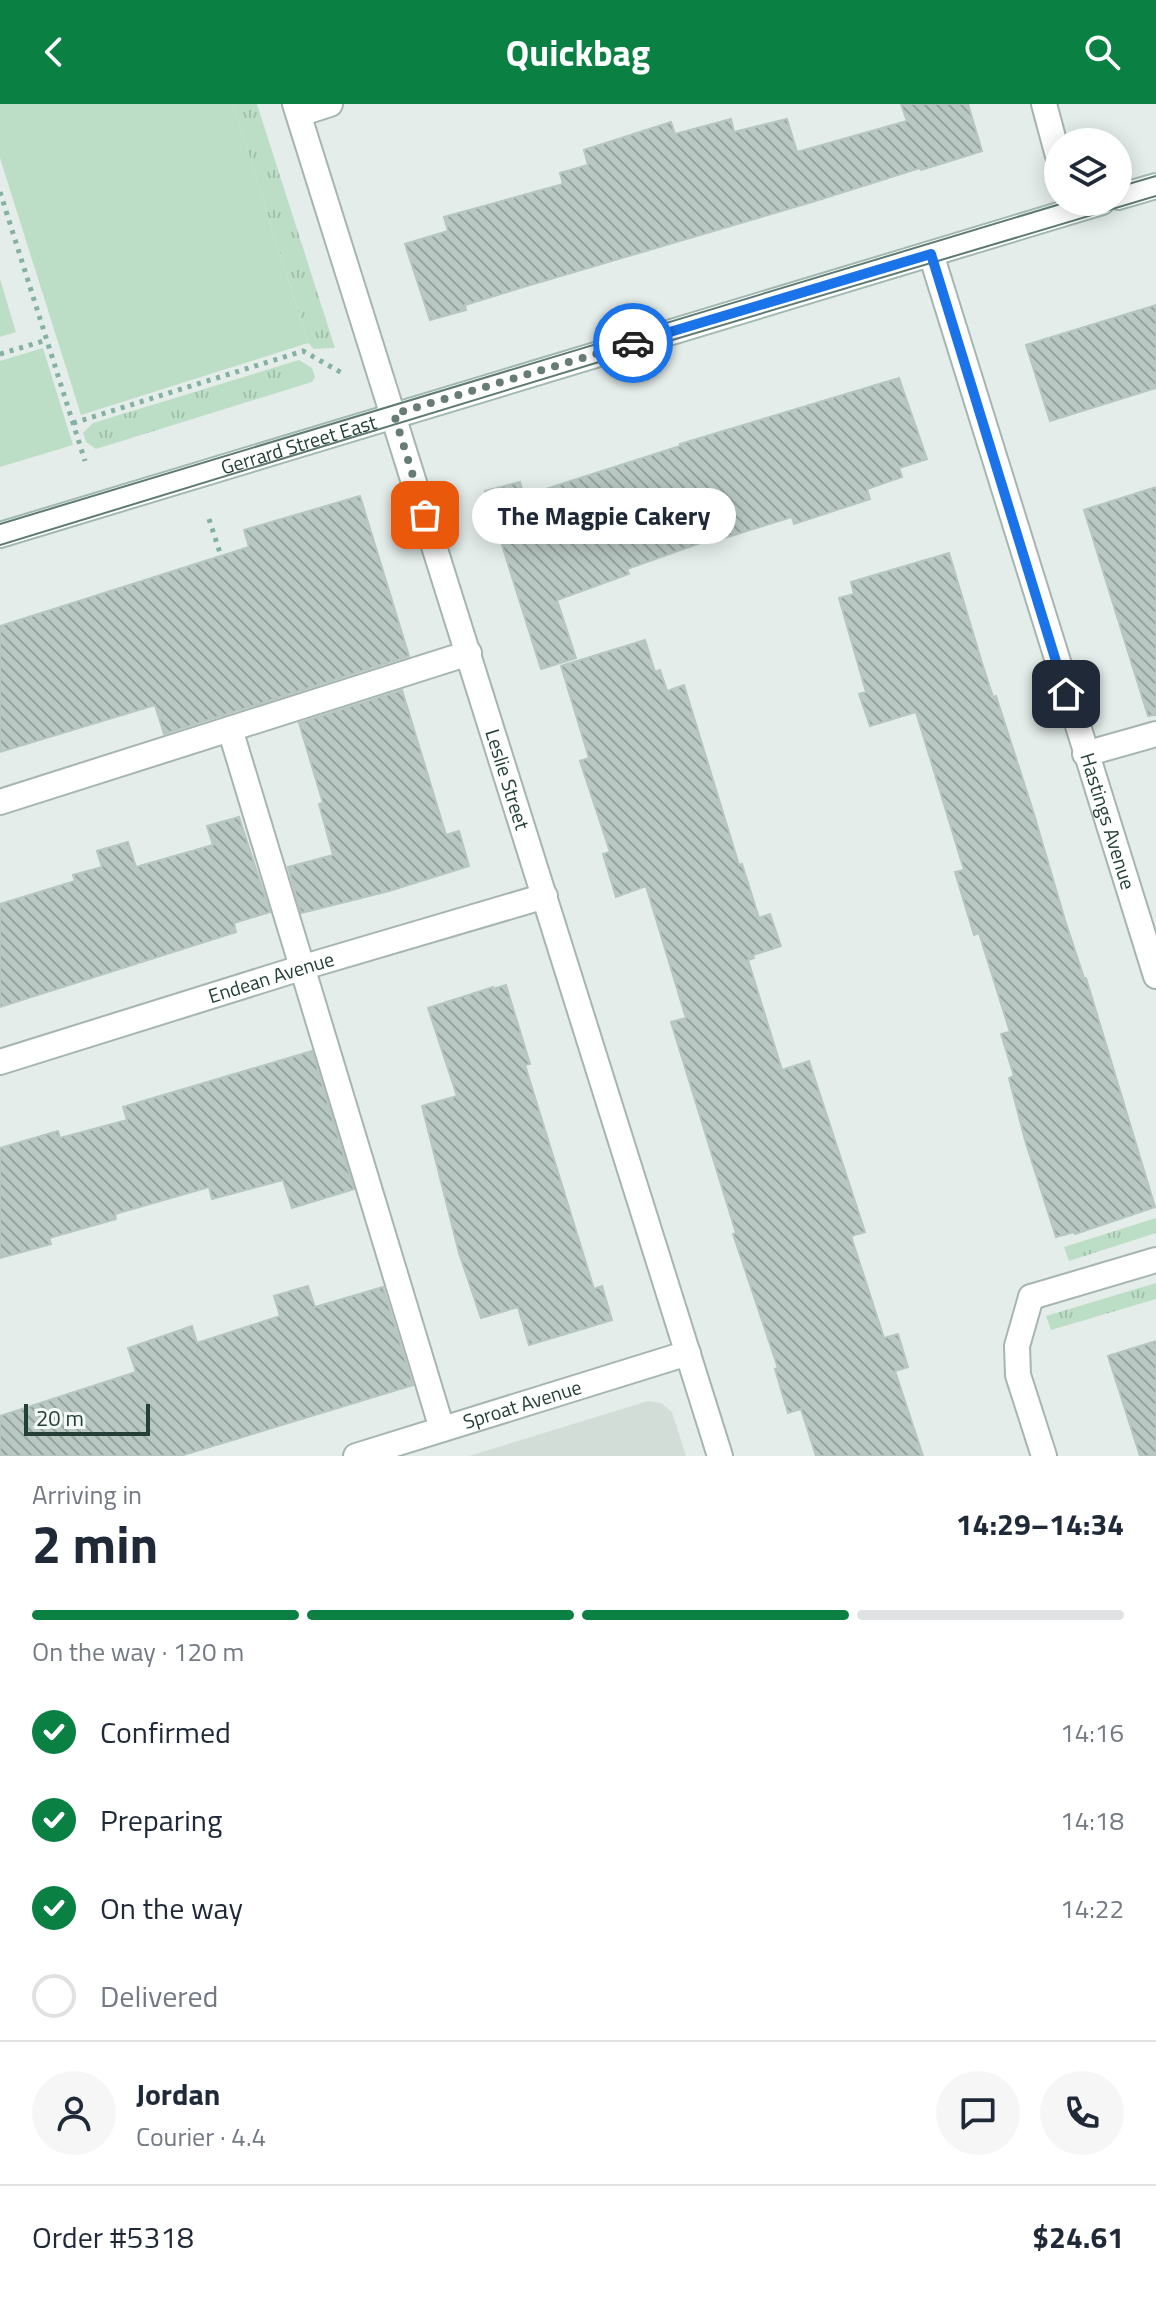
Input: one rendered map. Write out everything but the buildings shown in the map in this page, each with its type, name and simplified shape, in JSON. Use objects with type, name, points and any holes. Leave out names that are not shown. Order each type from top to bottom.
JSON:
[{"type":"street","points":[[297,109],[330,104]]},
{"type":"street","points":[[1044,104],[1050,128]]},
{"type":"street","name":"Leslie Street","points":[[297,109],[720,1456]]},
{"type":"street","points":[[1132,193],[1156,186]]},
{"type":"street","name":"Gerrard Street East","points":[[0,535],[931,254],[1044,216]]},
{"type":"street","name":"Hastings Avenue","points":[[931,254],[1156,976]]},
{"type":"street","points":[[0,802],[469,653]]},
{"type":"street","points":[[230,729],[442,1429]]},
{"type":"street","points":[[1085,754],[1156,734]]},
{"type":"street","name":"Endean Avenue","points":[[0,1062],[545,896]]},
{"type":"street","points":[[1044,1456],[1018,1375],[1017,1346],[1031,1297],[1156,1260]]},
{"type":"street","name":"Sproat Avenue","points":[[356,1456],[688,1353]]},
{"type":"path","points":[[0,192],[85,461]]},
{"type":"path","points":[[0,354],[47,340]]},
{"type":"path","points":[[73,423],[303,351],[342,373]]},
{"type":"path","points":[[209,519],[221,556]]},
{"type":"shaded area","points":[[648,1401],[661,1403],[672,1412],[686,1456],[469,1456]]},
{"type":"green space","points":[[0,104],[233,104],[308,343],[81,415],[0,158]]},
{"type":"green space","points":[[233,104],[257,104],[335,348],[314,349],[308,343]]},
{"type":"green space","points":[[0,279],[16,332],[0,337]]},
{"type":"green space","points":[[43,348],[73,445],[0,467],[0,361]]},
{"type":"green space","points":[[299,360],[312,368],[315,377],[312,382],[96,449],[86,442],[83,433],[93,423]]},
{"type":"green space","points":[[1156,1218],[1156,1233],[1069,1261],[1064,1247]]},
{"type":"green space","points":[[1156,1283],[1156,1299],[1051,1330],[1046,1316]]},
{"type":"tram line","points":[[1132,183],[1156,176]]},
{"type":"tram line","points":[[0,545],[1156,196]]},
{"type":"tram line","points":[[0,524],[1044,209]]},
{"type":"way so far","points":[[425,515],[394,414],[633,343]]},
{"type":"place","name":"The Magpie Cakery","points":[[425,515]]},
{"type":"route","points":[[633,343],[931,254],[1066,694]]}]
